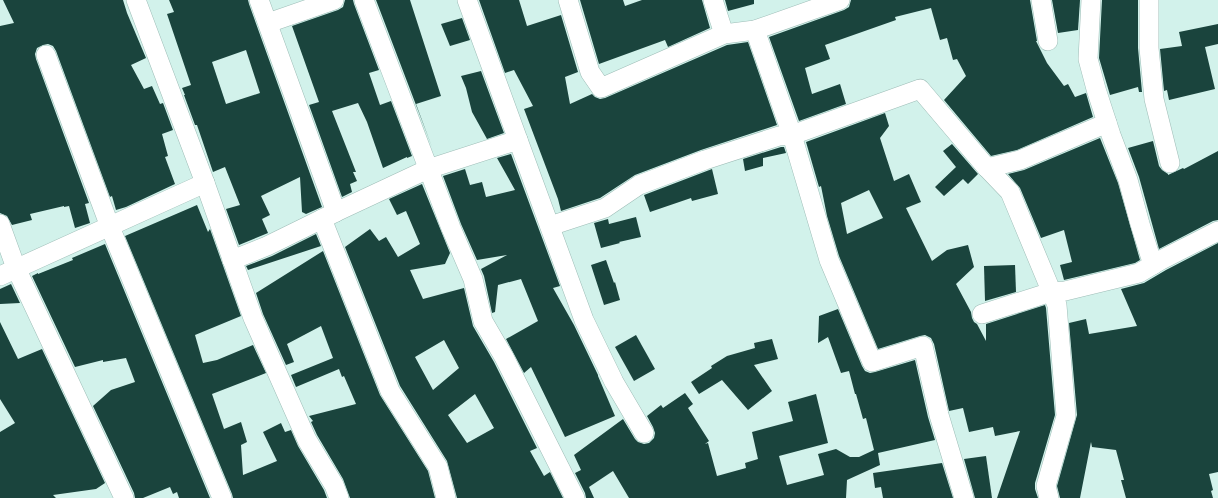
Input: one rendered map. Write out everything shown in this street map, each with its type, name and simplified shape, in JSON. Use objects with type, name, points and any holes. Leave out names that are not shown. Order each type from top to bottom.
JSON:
[{"type":"street","points":[[136,0],[205,183],[253,318],[307,440],[334,485],[339,498]]},
{"type":"street","points":[[259,0],[268,23],[329,216],[390,391],[438,468],[446,498]]},
{"type":"street","points":[[268,23],[334,0]]},
{"type":"street","points":[[364,0],[451,228],[473,279],[483,321],[504,357],[575,498]]},
{"type":"street","points":[[467,0],[584,320],[614,382],[644,433]]},
{"type":"street","points":[[568,0],[590,72],[601,88],[724,34],[755,30],[840,0]]},
{"type":"street","points":[[712,0],[724,34]]},
{"type":"street","points":[[1041,0],[1048,41]]},
{"type":"street","points":[[1091,0],[1088,59],[1107,123],[1128,180],[1153,265]]},
{"type":"street","points":[[1149,0],[1149,48],[1154,99],[1170,163]]},
{"type":"street","points":[[755,30],[792,135],[829,260],[872,362],[923,346],[939,415],[964,498]]},
{"type":"street","points":[[46,55],[110,227],[222,498]]},
{"type":"street","points":[[550,226],[605,208],[639,185],[705,160],[778,136],[792,135],[920,89],[987,168],[1010,192],[1057,305],[1066,416],[1046,486],[1049,498]]},
{"type":"street","points":[[987,168],[1020,160],[1107,123]]},
{"type":"street","points":[[232,260],[267,246],[428,169],[518,140]]},
{"type":"street","points":[[8,272],[205,183]]},
{"type":"street","points":[[0,224],[8,272],[124,498]]},
{"type":"street","points":[[982,314],[1051,292],[1065,291],[1139,273],[1218,231]]},
{"type":"building","points":[[3,0],[123,0],[146,58],[131,65],[144,89],[152,86],[160,104],[163,103],[173,130],[162,134],[168,156],[165,157],[175,184],[126,207],[116,210],[112,196],[110,197],[56,51],[53,46],[48,44],[37,48],[35,54],[36,59],[89,203],[85,204],[90,223],[75,228],[69,206],[30,214],[32,220],[12,225],[7,216],[0,213],[0,26],[14,23]]},
{"type":"building","points":[[169,0],[248,0],[322,207],[306,214],[302,212],[300,177],[261,196],[270,215],[262,219],[268,233],[239,245],[226,209],[240,205],[225,167],[213,172],[197,125],[195,125],[182,88],[191,85],[167,14],[174,12]],"holes":[[[246,50],[260,93],[226,104],[212,62]]]},
{"type":"building","points":[[345,0],[353,0],[379,70],[369,73],[380,105],[391,101],[412,156],[383,168],[367,122],[358,103],[332,111],[356,172],[353,172],[357,181],[350,184],[352,192],[342,197],[309,105],[319,102],[292,26],[338,10],[343,7]]},
{"type":"building","points":[[376,0],[410,0],[441,96],[416,104],[432,147]]},
{"type":"building","points":[[479,0],[519,0],[527,26],[561,15],[578,72],[565,77],[570,104],[592,94],[600,99],[605,98],[727,45],[748,42],[777,125],[701,150],[635,175],[600,198],[561,211],[558,199],[524,109],[533,106],[514,70],[505,73]]},
{"type":"building","points":[[580,0],[623,0],[625,6],[642,0],[702,0],[710,28],[668,47],[665,40],[599,64]]},
{"type":"building","points":[[725,0],[754,0],[754,4],[728,11]]},
{"type":"building","points":[[851,0],[1030,0],[1036,41],[1047,63],[1064,86],[1068,84],[1075,97],[1086,93],[1093,117],[1017,150],[991,156],[944,100],[966,76],[957,59],[953,60],[947,38],[940,40],[931,8],[895,17],[896,20],[825,45],[830,59],[805,68],[812,94],[840,84],[846,104],[799,121],[769,37],[844,10],[849,7]]},
{"type":"building","points":[[1052,0],[1080,0],[1078,30],[1058,33]]},
{"type":"building","points":[[1102,0],[1138,0],[1138,48],[1142,92],[1139,92],[1138,87],[1110,95],[1099,58]]},
{"type":"building","points":[[462,18],[470,40],[450,46],[441,24]]},
{"type":"building","points":[[1218,24],[1218,44],[1205,47],[1215,89],[1169,100],[1167,90],[1164,91],[1160,49],[1182,46],[1179,32]]},
{"type":"building","points":[[481,71],[504,133],[487,139],[472,112],[466,88],[461,76]]},
{"type":"building","points":[[885,113],[889,126],[880,138],[894,181],[909,174],[921,202],[906,208],[932,261],[947,250],[968,245],[974,267],[956,284],[971,312],[974,322],[977,324],[986,341],[986,324],[1045,305],[1055,415],[1035,483],[1038,498],[997,498],[1020,431],[995,436],[993,427],[969,432],[963,408],[949,411],[934,344],[931,338],[925,335],[920,336],[878,349],[839,256],[827,216],[821,186],[819,187],[806,142]],"holes":[[[869,190],[883,218],[847,234],[841,203]]]},
{"type":"building","points":[[1100,138],[1118,183],[1140,260],[1135,263],[1064,280],[1060,265],[1072,262],[1064,230],[1041,238],[1020,188],[1008,174],[1024,170]]},
{"type":"building","points":[[1153,141],[1159,166],[1168,175],[1183,168],[1184,169],[1218,151],[1218,220],[1213,221],[1159,249],[1139,177],[1128,148]]},
{"type":"building","points":[[952,144],[978,174],[968,184],[963,179],[944,196],[935,187],[956,167],[943,151]]},
{"type":"building","points":[[784,147],[786,153],[763,158],[763,166],[745,171],[743,159]]},
{"type":"building","points":[[511,154],[560,286],[553,288],[574,325],[598,375],[615,416],[565,437],[531,367],[524,373],[506,339],[538,321],[521,279],[498,285],[495,312],[492,313],[484,276],[481,269],[507,255],[477,260],[461,224],[443,176],[465,169],[470,185],[482,182],[486,197],[515,190],[497,158]]},
{"type":"building","points":[[712,169],[718,194],[692,201],[691,198],[650,212],[644,195]]},
{"type":"building","points":[[422,184],[450,253],[445,264],[410,270],[423,299],[464,288],[473,326],[494,362],[537,448],[530,451],[544,476],[550,472],[563,498],[457,498],[447,461],[400,386],[345,247],[370,229],[379,241],[386,237],[398,257],[420,244],[406,211],[397,215],[389,199]],"holes":[[[444,340],[459,368],[433,390],[415,357]],[[475,394],[494,428],[467,443],[448,415]]]},
{"type":"building","points":[[197,205],[208,232],[210,229],[241,316],[195,335],[203,363],[217,360],[253,345],[266,373],[212,394],[224,429],[241,422],[247,442],[241,445],[243,475],[277,461],[263,432],[281,423],[285,432],[291,430],[298,446],[324,490],[327,498],[233,498],[125,236]]},
{"type":"building","points":[[636,217],[641,237],[601,248],[594,223],[608,219],[609,224]]},
{"type":"building","points":[[316,234],[321,246],[248,270],[246,266],[272,256]]},
{"type":"building","points":[[1218,243],[1218,472],[1209,474],[1213,490],[1211,491],[1213,498],[1126,498],[1121,480],[1124,480],[1116,450],[1092,447],[1091,442],[1080,498],[1060,498],[1057,486],[1077,415],[1069,323],[1086,319],[1089,334],[1137,326],[1121,289],[1144,283]]},
{"type":"building","points":[[105,244],[210,498],[179,498],[177,492],[173,494],[170,487],[143,498],[135,498],[93,406],[111,390],[135,382],[126,358],[103,362],[103,360],[75,367],[32,276],[73,260],[72,258]]},
{"type":"building","points":[[323,251],[380,395],[428,471],[435,498],[350,498],[343,479],[311,422],[313,421],[309,416],[356,404],[344,376],[342,377],[339,369],[296,387],[291,375],[333,358],[321,326],[287,344],[294,362],[286,365],[263,314],[256,293]]},
{"type":"building","points":[[606,260],[614,283],[615,282],[620,300],[604,305],[591,265]]},
{"type":"building","points":[[1015,265],[1016,292],[985,301],[984,266]]},
{"type":"building","points":[[11,284],[20,303],[0,304],[0,289]]},
{"type":"building","points":[[838,309],[865,371],[870,373],[875,372],[915,360],[928,417],[935,440],[878,453],[880,465],[847,480],[846,498],[629,498],[613,471],[589,487],[594,498],[586,498],[575,473],[581,470],[574,455],[623,419],[638,442],[644,444],[649,443],[654,438],[655,433],[647,416],[661,405],[663,408],[685,393],[693,404],[688,408],[709,441],[705,444],[708,443],[717,476],[746,468],[745,463],[758,459],[752,432],[793,421],[788,402],[816,394],[828,443],[779,456],[787,485],[824,475],[818,454],[836,449],[850,457],[859,457],[874,450],[866,418],[863,419],[849,371],[841,373],[828,337],[818,343],[819,316]]},
{"type":"building","points":[[0,322],[18,359],[42,349],[105,483],[96,489],[53,495],[56,498],[0,498],[0,432],[15,423],[0,399]]},
{"type":"building","points":[[636,335],[655,369],[634,381],[615,347]]},
{"type":"building","points":[[772,339],[778,359],[754,365],[772,391],[748,410],[722,380],[699,394],[691,382],[712,368],[711,366],[727,356],[755,348],[754,343]]},
{"type":"building","points":[[986,456],[992,498],[975,498],[964,459]]},
{"type":"building","points":[[942,463],[953,498],[883,498],[881,487],[875,488],[873,473]]}]
